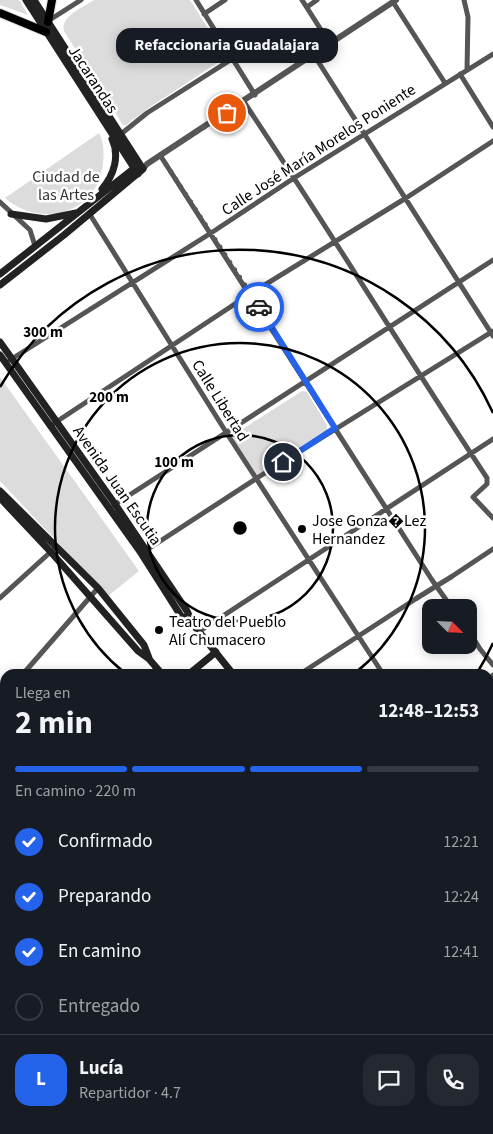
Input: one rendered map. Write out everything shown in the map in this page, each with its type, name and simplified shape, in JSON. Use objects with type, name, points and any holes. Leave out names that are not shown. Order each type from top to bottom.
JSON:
[{"type":"main road","name":"Jacarandas","points":[[26,0],[102,116],[140,168]]},
{"type":"main road","name":"Jacarandas","points":[[34,0],[121,134],[140,168]]},
{"type":"main road","points":[[48,22],[52,0]]},
{"type":"main road","points":[[0,13],[46,32]]},
{"type":"main road","points":[[93,200],[107,183],[116,160],[116,147],[102,116]]},
{"type":"main road","points":[[0,274],[93,200],[140,168]]},
{"type":"main road","points":[[0,285],[89,213],[140,168]]},
{"type":"main road","points":[[12,214],[46,219],[78,212]]},
{"type":"main road","name":"Avenida Juan Escutia","points":[[0,342],[9,361],[144,551],[181,616],[200,631],[229,669]]},
{"type":"main road","name":"Avenida Juan Escutia","points":[[0,355],[9,361]]},
{"type":"main road","points":[[0,491],[53,549],[90,597],[138,651],[149,658]]},
{"type":"main road","points":[[0,498],[53,549],[98,588],[144,645],[149,658],[157,669]]},
{"type":"main road","points":[[195,669],[216,652]]},
{"type":"street","points":[[48,22],[81,0]]},
{"type":"street","points":[[196,0],[254,95]]},
{"type":"street","points":[[204,14],[225,0]]},
{"type":"street","points":[[302,0],[330,44]]},
{"type":"street","points":[[306,6],[317,0]]},
{"type":"street","points":[[464,0],[468,17],[467,70]]},
{"type":"street","points":[[140,168],[244,102],[395,1],[445,83]]},
{"type":"street","name":"Calle José María Morelos Poniente","points":[[9,361],[294,178],[493,54]]},
{"type":"street","points":[[144,551],[335,428],[492,333],[458,283],[314,55]]},
{"type":"street","points":[[121,134],[147,113],[232,59]]},
{"type":"street","points":[[460,74],[493,127]]},
{"type":"street","points":[[244,102],[488,481],[473,497],[493,518]]},
{"type":"street","points":[[53,424],[250,294],[406,198],[493,141]]},
{"type":"street","points":[[160,155],[446,599]]},
{"type":"street","points":[[0,202],[30,230],[36,246]]},
{"type":"street","name":"Calle Libertad","points":[[89,213],[226,432],[359,635],[379,669]]},
{"type":"street","points":[[112,506],[493,260]]},
{"type":"street","points":[[200,631],[386,507],[493,439]]},
{"type":"street","points":[[0,598],[53,549]]},
{"type":"street","points":[[308,669],[493,549]]},
{"type":"street","points":[[27,669],[98,588]]},
{"type":"street","points":[[478,643],[493,664]]},
{"type":"green space","points":[[0,0],[19,0],[28,15],[0,5]]},
{"type":"green space","points":[[94,0],[190,0],[226,57],[126,125],[123,125],[64,31],[64,26],[69,16]]},
{"type":"green space","name":"Ciudad de las Artes","points":[[99,133],[104,155],[99,180],[90,194],[79,205],[65,211],[50,214],[34,213],[19,207],[5,198]]},
{"type":"green space","points":[[0,377],[139,571],[108,596],[0,481]]},
{"type":"green space","points":[[302,391],[307,392],[327,425],[327,431],[258,475],[233,439],[235,434]]},
{"type":"way so far","points":[[227,113],[160,155],[259,307]]},
{"type":"place","name":"Refaccionaria Guadalajara","points":[[227,113]]},
{"type":"place","name":"Jose Gonza�Lez Hernandez","points":[[302,529]]},
{"type":"place","name":"Teatro del Pueblo Alí Chumacero","points":[[159,630]]},
{"type":"route","points":[[259,307],[335,428],[283,462]]}]
